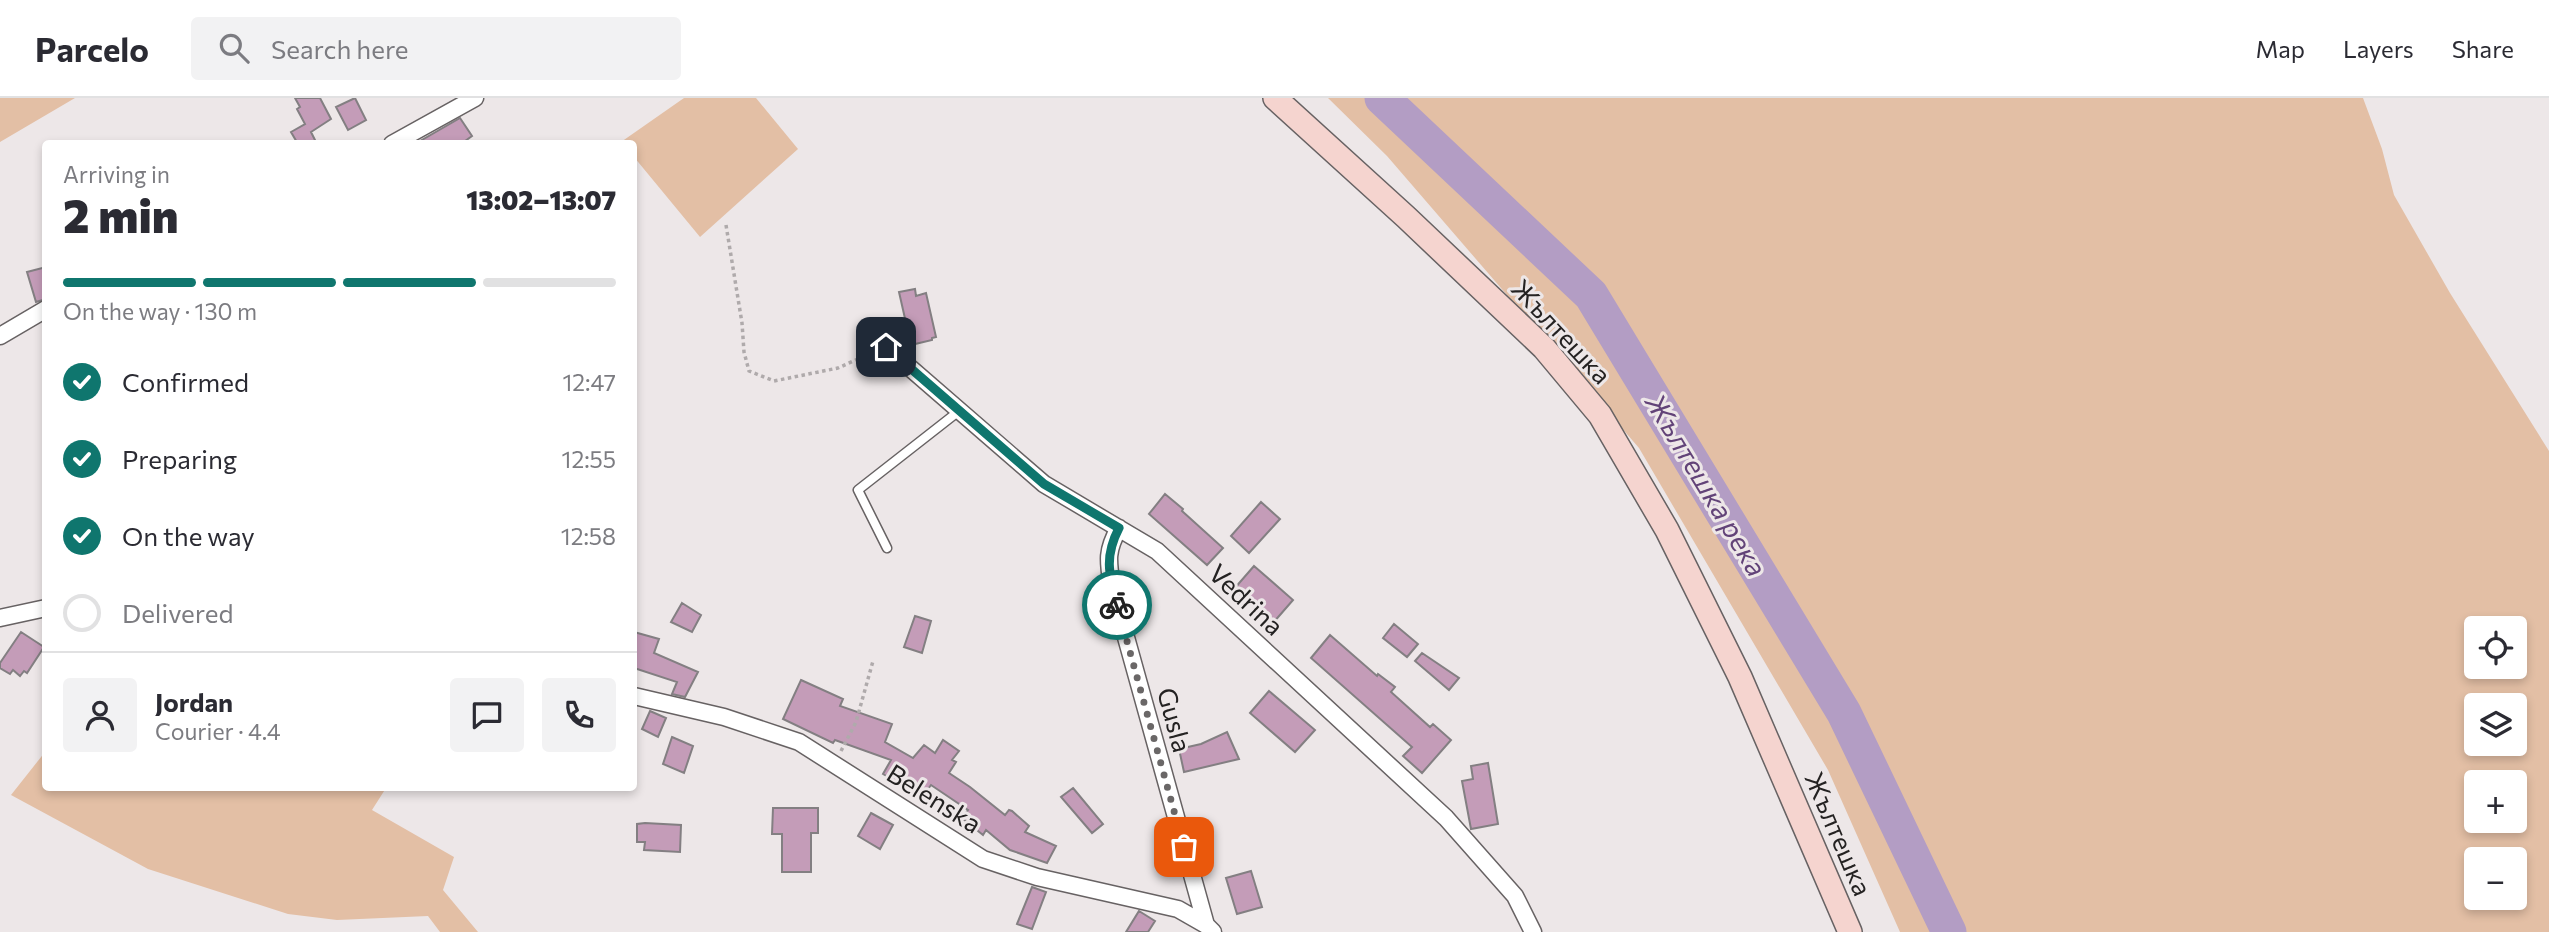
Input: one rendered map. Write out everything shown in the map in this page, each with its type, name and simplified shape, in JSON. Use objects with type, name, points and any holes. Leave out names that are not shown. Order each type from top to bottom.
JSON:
[{"type":"main road","name":"Жълтешка","points":[[1275,98],[1544,348],[1600,415],[1667,530],[1740,677],[1850,932]]},
{"type":"street","points":[[399,140],[475,98]]},
{"type":"street","points":[[0,336],[42,311]]},
{"type":"street","name":"Vedrina","points":[[886,347],[1044,484],[1157,551],[1446,818],[1515,896],[1533,932]]},
{"type":"street","name":"Gusla","points":[[1119,528],[1110,544],[1107,558],[1112,587],[1209,929]]},
{"type":"street","points":[[0,618],[42,609]]},
{"type":"street","name":"Belenska","points":[[637,697],[724,717],[799,741],[983,859],[1037,877],[1178,909],[1209,929]]},
{"type":"lane","points":[[887,548],[858,490],[959,411]]},
{"type":"path","points":[[726,225],[749,371],[774,381],[838,368],[886,347]]},
{"type":"path","points":[[835,766],[856,722],[873,661]]},
{"type":"shaded area","points":[[0,98],[75,98],[0,142]]},
{"type":"shaded area","points":[[684,98],[756,98],[798,149],[700,237],[637,161],[637,140],[624,140]]},
{"type":"shaded area","points":[[1328,98],[2363,98],[2382,149],[2394,195],[2450,293],[2549,451],[2549,932],[1900,932],[1828,770],[1639,448],[1387,156]]},
{"type":"shaded area","points":[[42,756],[42,791],[384,791],[372,810],[454,857],[443,890],[478,932],[440,932],[428,916],[337,920],[288,914],[148,869],[11,795]]},
{"type":"building","points":[[295,98],[320,98],[331,119],[311,132],[315,140],[296,140],[291,132],[305,124],[297,109],[300,107]]},
{"type":"building","points":[[355,98],[366,120],[348,130],[336,107]]},
{"type":"building","points":[[460,118],[472,136],[466,140],[422,140]]},
{"type":"building","points":[[42,268],[42,300],[36,302],[27,272]]},
{"type":"building","points":[[915,289],[916,296],[926,293],[936,337],[911,345],[899,292]]},
{"type":"building","points":[[1165,494],[1223,548],[1207,565],[1149,514]]},
{"type":"building","points":[[1261,502],[1280,519],[1249,553],[1231,536]]},
{"type":"building","points":[[1254,566],[1293,600],[1273,623],[1234,589]]},
{"type":"building","points":[[682,603],[701,615],[692,632],[671,622]]},
{"type":"building","points":[[915,616],[931,621],[922,653],[904,647]]},
{"type":"building","points":[[1394,624],[1418,644],[1407,657],[1383,638]]},
{"type":"building","points":[[21,632],[42,646],[42,650],[27,673],[24,671],[20,676],[13,670],[10,674],[0,668],[0,663]]},
{"type":"building","points":[[637,633],[659,639],[654,653],[698,672],[685,697],[672,694],[677,682],[637,669]]},
{"type":"building","points":[[1330,635],[1377,676],[1378,674],[1395,687],[1391,692],[1430,727],[1433,724],[1451,740],[1422,773],[1403,756],[1412,747],[1311,658]]},
{"type":"building","points":[[1422,653],[1459,678],[1449,690],[1415,661]]},
{"type":"building","points":[[801,680],[843,699],[840,706],[892,724],[885,742],[913,758],[924,745],[935,753],[943,740],[959,751],[952,760],[956,762],[949,773],[1005,815],[1009,810],[1012,811],[1029,826],[1025,832],[1056,846],[1047,863],[1010,850],[986,830],[983,835],[962,818],[968,810],[931,785],[920,800],[883,774],[891,760],[835,740],[833,743],[783,719]]},
{"type":"building","points":[[1269,691],[1315,730],[1295,752],[1250,713]]},
{"type":"building","points":[[650,711],[666,718],[658,737],[642,729]]},
{"type":"building","points":[[1227,732],[1239,759],[1184,772],[1179,749],[1201,744]]},
{"type":"building","points":[[672,737],[693,746],[684,773],[663,764]]},
{"type":"building","points":[[1488,763],[1498,824],[1471,829],[1462,781],[1473,779],[1471,766]]},
{"type":"building","points":[[1073,788],[1103,824],[1092,833],[1061,797]]},
{"type":"building","points":[[773,808],[818,808],[818,833],[811,833],[811,872],[782,872],[782,834],[772,834]]},
{"type":"building","points":[[871,813],[893,825],[880,849],[858,836]]},
{"type":"building","points":[[637,824],[681,825],[680,852],[644,850],[645,842],[637,842]]},
{"type":"building","points":[[1251,871],[1262,907],[1237,914],[1226,878]]},
{"type":"building","points":[[1032,887],[1046,892],[1032,929],[1017,924]]},
{"type":"building","points":[[1139,911],[1155,921],[1148,932],[1126,932]]},
{"type":"waterway","name":"Жълтешка река","points":[[1382,98],[1591,295],[1844,713],[1949,932]]},
{"type":"way so far","points":[[1117,605],[1184,847]]},
{"type":"route","points":[[886,347],[1044,484],[1119,528],[1110,544],[1107,558],[1117,605]]}]
